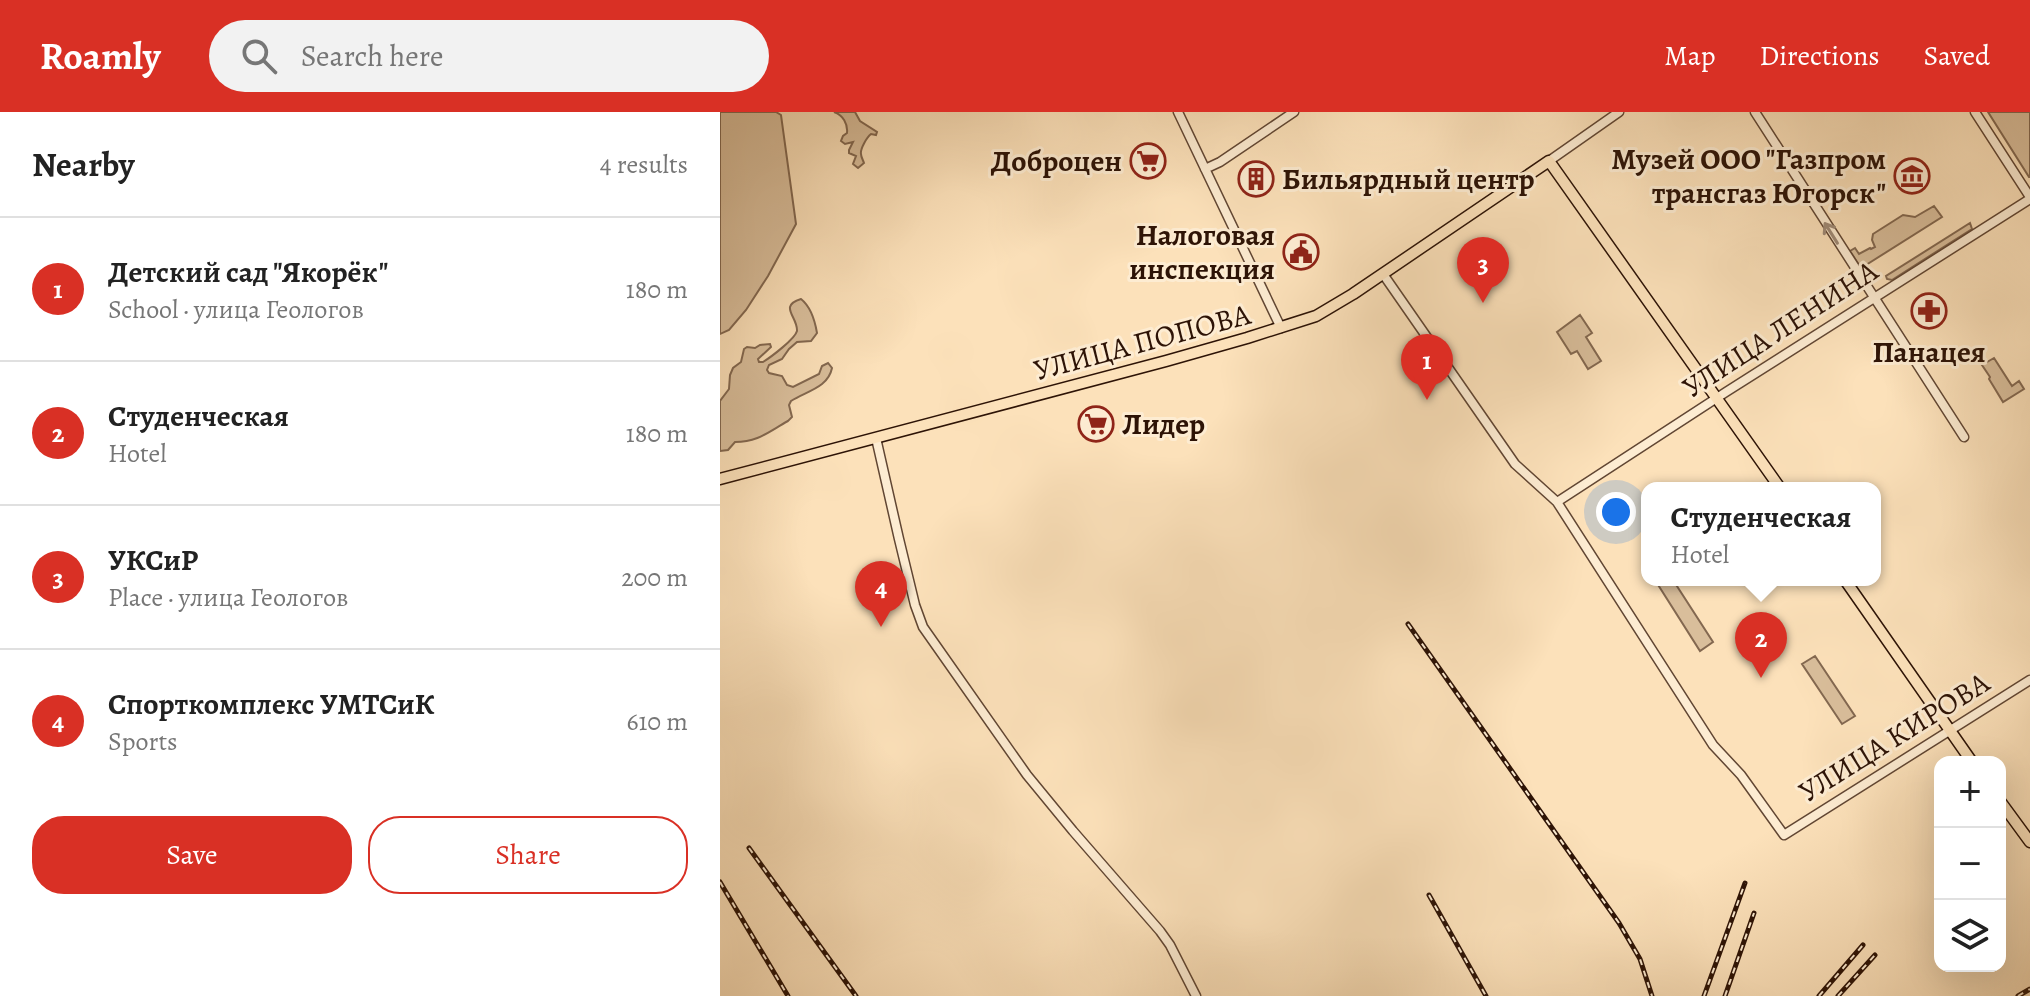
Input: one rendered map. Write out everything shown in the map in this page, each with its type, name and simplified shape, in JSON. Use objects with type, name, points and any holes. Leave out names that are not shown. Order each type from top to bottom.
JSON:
[{"type":"main road","name":"УЛИЦА ПОПОВА","points":[[720,479],[1281,328],[1327,311],[1549,161]]},
{"type":"main road","points":[[1549,161],[1776,482]]},
{"type":"main road","points":[[1849,586],[1968,756]]},
{"type":"main road","points":[[2006,809],[2030,842]]},
{"type":"street","points":[[1178,112],[1281,328]]},
{"type":"street","points":[[1205,169],[1294,112]]},
{"type":"street","name":"УЛИЦА ПОПОВА","points":[[1549,161],[1619,112]]},
{"type":"street","points":[[1755,112],[1964,437]]},
{"type":"street","points":[[1975,112],[2030,198]]},
{"type":"street","name":"УЛИЦА ЛЕНИНА","points":[[1557,502],[2030,198]]},
{"type":"street","points":[[1383,274],[1515,464],[1557,502]]},
{"type":"street","points":[[876,438],[915,605],[923,627],[1027,775],[1165,938],[1196,996]]},
{"type":"street","name":"УЛИЦА КИРОВА","points":[[1557,502],[1713,745],[1741,775],[1784,835],[2030,680]]},
{"type":"shaded area","points":[[720,112],[776,112],[781,115],[796,224],[746,310],[729,330],[720,334]]},
{"type":"shaded area","points":[[834,112],[855,112],[860,121],[877,132],[864,143],[861,156],[864,163],[858,168],[853,164],[856,156],[849,153],[853,142],[845,144],[841,141],[847,133],[846,123]]},
{"type":"shaded area","points":[[1988,112],[2030,112],[2030,177],[2029,177]]},
{"type":"shaded area","points":[[1934,206],[1942,217],[1866,265],[1875,279],[1870,282],[1850,251],[1855,248],[1859,254],[1875,247],[1873,234],[1903,215],[1915,217]]},
{"type":"shaded area","points":[[1970,223],[1972,229],[1892,280],[1887,279],[1886,276]]},
{"type":"shaded area","points":[[801,299],[812,314],[817,333],[811,341],[797,342],[767,370],[782,376],[787,385],[793,387],[819,374],[822,366],[828,363],[832,368],[830,375],[821,385],[791,401],[792,417],[788,421],[763,436],[735,442],[728,450],[720,451],[720,401],[729,389],[733,368],[741,362],[747,347],[770,344],[771,347],[758,359],[763,362],[792,339],[797,326],[790,309],[794,302]]},
{"type":"shaded area","points":[[1580,315],[1592,333],[1586,337],[1601,361],[1588,369],[1577,351],[1571,354],[1557,332]]},
{"type":"shaded area","points":[[1994,358],[2012,386],[2019,381],[2024,389],[2003,402],[1982,365]]},
{"type":"shaded area","points":[[1659,586],[1677,586],[1713,642],[1700,651]]},
{"type":"shaded area","points":[[1815,656],[1855,716],[1842,724],[1802,664]]},
{"type":"railway","points":[[1408,624],[1619,923],[1640,959],[1652,996]]},
{"type":"railway","points":[[749,848],[856,996]]},
{"type":"railway","points":[[720,882],[788,996]]},
{"type":"railway","points":[[1704,996],[1745,883]]},
{"type":"railway","points":[[1429,895],[1486,996]]},
{"type":"railway","points":[[1725,996],[1754,913]]},
{"type":"railway","points":[[1819,996],[1863,945]]},
{"type":"railway","points":[[1838,996],[1875,955]]},
{"type":"railway","points":[[2018,996],[2030,989]]},
{"type":"place","name":"Доброцен","points":[[1148,161]]},
{"type":"place","name":"Музей ООО \"Газпром трансгаз Югорск\"","points":[[1912,176]]},
{"type":"place","name":"Бильярдный центр","points":[[1256,179]]},
{"type":"place","name":"Налоговая инспекция","points":[[1301,252]]},
{"type":"place","name":"УКСиР","points":[[1483,303]]},
{"type":"place","name":"Панацея","points":[[1929,311]]},
{"type":"place","name":"Детский сад \"Якорёк\"","points":[[1427,400]]},
{"type":"place","name":"Лидер","points":[[1096,424]]},
{"type":"place","name":"Спорткомплекс УМТСиК","points":[[881,627]]},
{"type":"place","name":"Студенческая","points":[[1761,678]]}]
